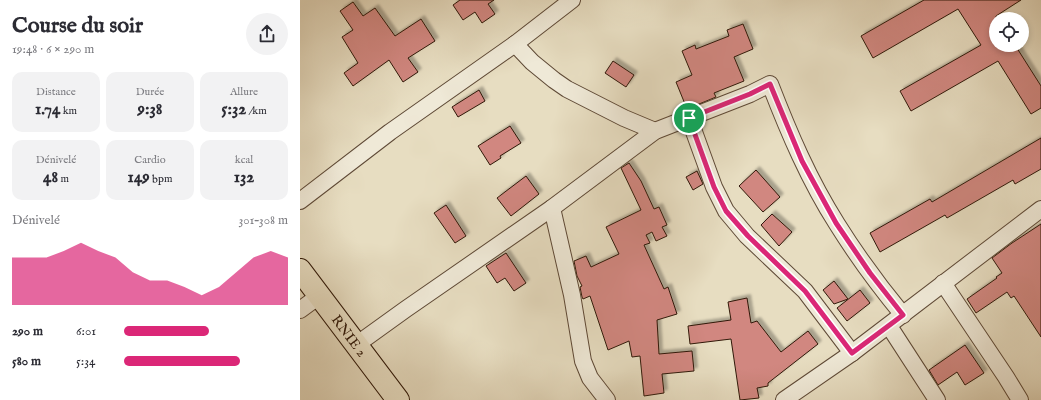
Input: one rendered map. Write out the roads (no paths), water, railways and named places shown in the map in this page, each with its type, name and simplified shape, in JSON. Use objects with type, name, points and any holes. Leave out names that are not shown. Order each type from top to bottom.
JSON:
[{"type":"main road","name":"RNIE 2","points":[[300,270],[398,400]]},
{"type":"street","points":[[300,201],[390,132],[515,44],[572,0]]},
{"type":"street","points":[[515,44],[532,62],[567,89],[624,118],[655,131]]},
{"type":"street","points":[[356,345],[552,208],[655,131],[750,94],[770,84],[802,161],[836,223],[870,273],[903,315]]},
{"type":"street","points":[[689,118],[714,187],[726,211],[748,236],[805,291],[852,353]]},
{"type":"street","points":[[552,208],[572,295],[583,361],[590,378],[606,400]]},
{"type":"street","points":[[784,400],[889,326],[1041,209]]},
{"type":"street","points":[[943,283],[1020,400]]},
{"type":"street","points":[[300,310],[319,296]]},
{"type":"street","points":[[889,326],[938,400]]}]
